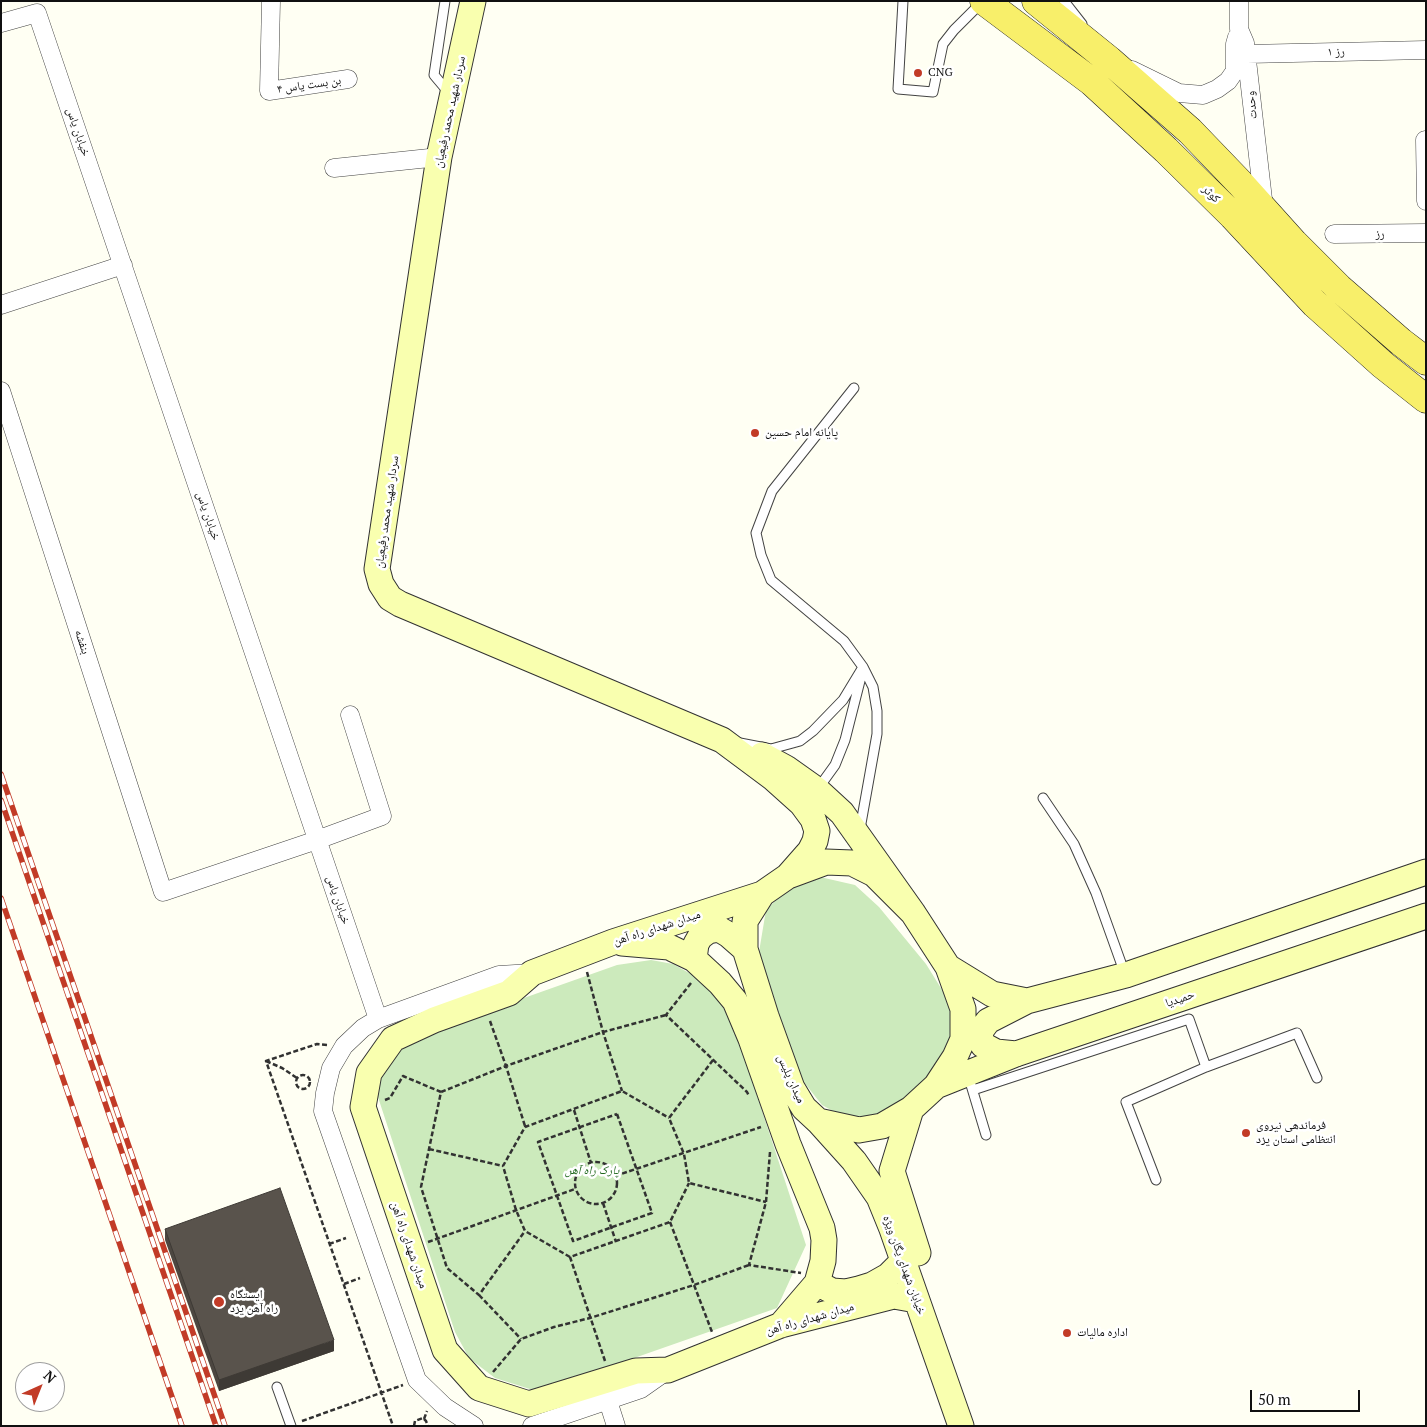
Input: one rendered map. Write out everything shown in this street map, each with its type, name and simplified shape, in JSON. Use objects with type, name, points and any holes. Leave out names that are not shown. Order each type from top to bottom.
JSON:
[{"type":"main road","name":"سردار شهید محمد رفیعیان","points":[[474,1],[439,157],[377,569],[381,584],[390,598],[400,604],[722,740],[773,778],[802,804],[812,819],[817,831],[815,840],[810,851],[788,876]]},
{"type":"main road","name":"کوثر","points":[[983,1],[1092,82],[1193,176],[1315,304],[1383,365],[1426,399]]},
{"type":"main road","points":[[1036,1],[1109,60],[1190,131],[1339,288],[1426,361]]},
{"type":"main road","points":[[722,740],[762,755],[786,768],[817,790],[842,813],[913,913]]},
{"type":"main road","name":"میدان پلیس","points":[[826,862],[852,863],[874,874],[913,913],[948,967],[963,1009],[963,1039],[955,1058],[936,1086],[911,1109],[882,1126],[859,1130],[818,1121],[804,1108],[792,1088],[766,1016],[745,949],[745,921],[762,894],[788,876],[826,862]]},
{"type":"main road","points":[[1016,1054],[996,1052],[983,1045],[979,1033],[988,1021],[1027,1001],[1126,974],[1426,872]]},
{"type":"main road","name":"میدان شهدای راه آهن","points":[[762,894],[613,942],[532,973],[509,993],[434,1020],[393,1039],[369,1073],[363,1107],[445,1350],[479,1388],[529,1404],[610,1390],[636,1371],[668,1370],[781,1325],[894,1296],[916,1300]]},
{"type":"main road","name":"حمیدیا","points":[[936,1086],[970,1082],[1016,1054],[1426,916]]},
{"type":"main road","points":[[699,964],[696,944],[700,937],[708,931],[719,929],[745,949]]},
{"type":"main road","points":[[613,942],[669,947],[699,964],[735,1001],[751,1039],[788,1144],[822,1228],[824,1249],[818,1280],[781,1325]]},
{"type":"main road","points":[[948,967],[992,994],[1027,1001]]},
{"type":"main road","name":"خیابان شهدای یگان ویژه","points":[[911,1109],[892,1171],[977,1426]]},
{"type":"main road","name":"خیابان شهدای یگان ویژه","points":[[818,1121],[854,1161],[879,1197],[961,1426]]},
{"type":"main road","points":[[818,1280],[832,1291],[846,1292],[872,1285],[888,1276],[903,1261]]},
{"type":"street","name":"بن بست یاس ۴","points":[[271,1],[269,91],[348,79]]},
{"type":"street","name":"وحدت","points":[[1239,1],[1239,29],[1246,43],[1264,210]]},
{"type":"street","name":"خیابان یاس","points":[[1,24],[38,13],[378,1019]]},
{"type":"street","points":[[1109,60],[1179,93],[1203,95],[1217,89],[1228,81],[1234,71],[1235,44],[1239,29]]},
{"type":"street","name":"رز ۱","points":[[1247,54],[1426,50]]},
{"type":"street","points":[[1426,140],[1426,201]]},
{"type":"street","points":[[334,168],[439,157]]},
{"type":"street","name":"رز","points":[[1334,234],[1426,233]]},
{"type":"street","points":[[1,305],[123,264]]},
{"type":"street","name":"بنفشه","points":[[1,391],[163,892],[318,840]]},
{"type":"street","points":[[318,840],[382,816],[350,715]]},
{"type":"street","points":[[474,1426],[445,1407],[417,1380],[323,1111],[325,1093],[331,1068],[344,1046],[363,1028],[378,1019],[499,975],[532,973]]},
{"type":"street","points":[[532,1426],[610,1390],[616,1426]]},
{"type":"lane","points":[[445,1],[434,75],[452,98]]},
{"type":"lane","points":[[903,1],[898,88],[933,92],[943,44],[983,1]]},
{"type":"lane","points":[[1064,1],[1109,60]]},
{"type":"lane","points":[[854,388],[772,491],[756,533],[761,555],[771,580],[844,641],[863,667],[873,687],[878,711],[877,726],[859,835]]},
{"type":"lane","points":[[722,740],[771,749],[800,741],[813,731],[843,700],[863,667]]},
{"type":"lane","points":[[817,790],[835,765],[845,740],[863,667]]},
{"type":"lane","points":[[1043,798],[1074,844],[1096,893],[1126,974]]},
{"type":"lane","points":[[986,1135],[970,1082],[1189,1019],[1206,1067]]},
{"type":"lane","points":[[1156,1180],[1126,1102],[1206,1067],[1297,1034],[1317,1078]]},
{"type":"lane","points":[[277,1387],[291,1426]]},
{"type":"path","points":[[570,1257],[670,1222],[689,1183],[684,1154],[669,1118],[622,1091],[603,1032],[583,953]]},
{"type":"path","points":[[363,1107],[390,1098],[403,1076],[440,1092],[506,1066],[603,1032],[666,1016],[699,964]]},
{"type":"path","points":[[485,1002],[526,1127]]},
{"type":"path","points":[[666,1016],[747,1092],[751,1101]]},
{"type":"path","points":[[266,1061],[317,1044],[344,1046]]},
{"type":"path","points":[[669,1118],[713,1060]]},
{"type":"path","points":[[266,1061],[282,1068],[297,1078]]},
{"type":"path","points":[[266,1061],[393,1426]]},
{"type":"path","points":[[307,1076],[310,1082],[309,1086],[306,1089],[298,1087],[296,1083],[297,1078],[307,1076]]},
{"type":"path","points":[[610,1390],[590,1318],[570,1257],[525,1231],[516,1210],[503,1166],[526,1127],[622,1091]]},
{"type":"path","points":[[440,1092],[421,1187],[447,1268],[479,1295],[521,1339]]},
{"type":"path","points":[[574,1110],[591,1163]]},
{"type":"path","points":[[617,1114],[652,1213],[573,1241],[538,1142],[580,1127],[617,1114]]},
{"type":"path","points":[[615,1176],[763,1126],[765,1134]]},
{"type":"path","points":[[429,1149],[503,1166]]},
{"type":"path","points":[[750,1265],[766,1202],[770,1149]]},
{"type":"path","points":[[598,1162],[607,1165],[614,1173],[617,1183],[615,1193],[608,1201],[599,1205],[589,1204],[580,1198],[575,1189],[575,1179],[579,1170],[587,1163],[591,1163],[598,1162]]},
{"type":"path","points":[[689,1183],[766,1202]]},
{"type":"path","points":[[411,1248],[575,1189]]},
{"type":"path","points":[[603,1203],[616,1242]]},
{"type":"path","points":[[670,1222],[718,1350]]},
{"type":"path","points":[[479,1295],[525,1231]]},
{"type":"path","points":[[330,1244],[346,1238]]},
{"type":"path","points":[[479,1388],[521,1339],[554,1327],[590,1318],[750,1265],[818,1280]]},
{"type":"path","points":[[344,1284],[360,1278]]},
{"type":"path","points":[[291,1426],[417,1380]]},
{"type":"path","points":[[414,1426],[415,1421],[423,1418],[428,1426]]},
{"type":"green space","points":[[820,877],[855,885],[879,907],[926,964],[944,993],[954,1022],[946,1053],[921,1087],[883,1117],[851,1121],[822,1105],[803,1081],[772,1004],[759,952],[766,910],[788,888]]},
{"type":"green space","name":"پارک راه آهن","points":[[651,960],[673,964],[716,988],[731,1016],[806,1245],[777,1308],[560,1384],[533,1390],[495,1378],[469,1358],[455,1332],[376,1091],[384,1067],[402,1044],[428,1032],[617,965]]},
{"type":"building","name":"ایستگاه راه آهن یزد","points":[[280,1188],[334,1340],[219,1380],[165,1229]]},
{"type":"railway","points":[[1,774],[225,1426]]},
{"type":"railway","points":[[1,800],[216,1426]]},
{"type":"railway","points":[[1,898],[182,1426]]},
{"type":"place","name":"CNG","points":[[918,73]]},
{"type":"place","name":"پایانه امام حسین","points":[[755,433]]},
{"type":"place","name":"فرماندهی نیروی انتظامی استان یزد","points":[[1246,1133]]},
{"type":"place","name":"ایستگاه راه آهن یزد","points":[[219,1302]]},
{"type":"place","name":"اداره مالیات","points":[[1067,1333]]}]
